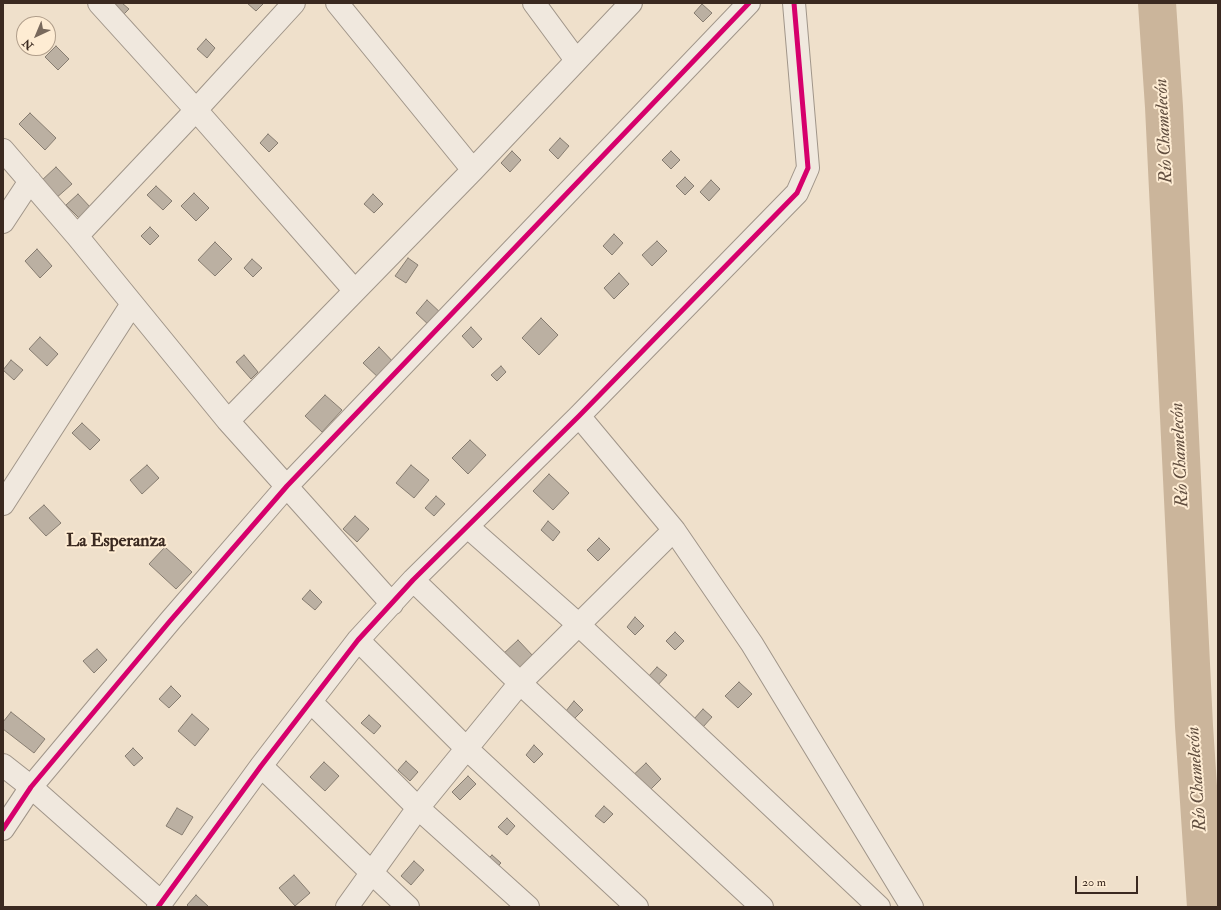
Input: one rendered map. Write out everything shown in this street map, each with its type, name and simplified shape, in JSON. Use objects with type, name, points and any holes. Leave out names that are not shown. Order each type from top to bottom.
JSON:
[{"type":"street","points":[[99,3],[196,110],[355,291]]},
{"type":"street","points":[[77,236],[196,110],[294,3]]},
{"type":"street","points":[[337,3],[473,170]]},
{"type":"street","points":[[534,3],[576,60]]},
{"type":"street","points":[[228,421],[473,170],[631,3]]},
{"type":"street","points":[[3,828],[31,787],[287,486],[749,3]]},
{"type":"street","points":[[3,765],[31,787],[160,905],[261,766],[312,702],[358,640],[413,580],[579,416],[797,193],[808,168],[794,3]]},
{"type":"street","points":[[3,150],[77,236],[228,421],[392,604]]},
{"type":"street","points":[[3,222],[30,181]]},
{"type":"street","points":[[3,504],[132,304]]},
{"type":"street","points":[[579,416],[674,530],[752,644],[912,907]]},
{"type":"street","points":[[468,527],[579,625],[878,907]]},
{"type":"street","points":[[348,907],[418,808],[520,683],[674,530]]},
{"type":"street","points":[[413,580],[520,683],[762,907]]},
{"type":"street","points":[[358,640],[466,748],[637,907]]},
{"type":"street","points":[[312,702],[418,808],[528,907]]},
{"type":"street","points":[[261,766],[408,907]]},
{"type":"building","points":[[109,3],[122,3],[129,9],[118,20]]},
{"type":"building","points":[[247,3],[264,3],[256,11]]},
{"type":"building","points":[[702,4],[712,13],[703,22],[694,13]]},
{"type":"building","points":[[206,39],[215,48],[207,58],[197,49]]},
{"type":"building","points":[[56,46],[69,59],[58,70],[45,57],[56,56]]},
{"type":"building","points":[[30,113],[56,138],[45,150],[19,124]]},
{"type":"building","points":[[268,134],[278,143],[269,152],[260,143]]},
{"type":"building","points":[[560,138],[569,146],[558,159],[549,150]]},
{"type":"building","points":[[512,151],[521,160],[510,172],[501,163]]},
{"type":"building","points":[[671,151],[680,160],[671,169],[662,160]]},
{"type":"building","points":[[56,167],[72,184],[55,199],[40,182]]},
{"type":"building","points":[[685,177],[694,186],[685,195],[676,186]]},
{"type":"building","points":[[711,180],[720,189],[709,201],[700,192]]},
{"type":"building","points":[[156,186],[172,201],[163,210],[147,195]]},
{"type":"building","points":[[194,193],[209,208],[196,221],[181,206]]},
{"type":"building","points":[[78,194],[91,208],[80,219],[66,205]]},
{"type":"building","points":[[373,194],[383,204],[374,213],[364,204]]},
{"type":"building","points":[[150,227],[159,236],[150,245],[141,236]]},
{"type":"building","points":[[614,234],[623,243],[612,255],[603,246]]},
{"type":"building","points":[[657,241],[667,251],[652,266],[642,255]]},
{"type":"building","points":[[215,242],[232,259],[215,276],[198,260]]},
{"type":"building","points":[[37,249],[52,266],[40,278],[25,261]]},
{"type":"building","points":[[408,258],[418,265],[406,283],[395,276]]},
{"type":"building","points":[[252,259],[262,268],[253,277],[244,268]]},
{"type":"building","points":[[619,273],[629,284],[614,299],[604,288]]},
{"type":"building","points":[[427,300],[443,315],[431,327],[416,313]]},
{"type":"building","points":[[541,318],[558,335],[539,355],[522,338]]},
{"type":"building","points":[[471,327],[482,339],[473,348],[462,336]]},
{"type":"building","points":[[40,337],[58,354],[47,366],[29,349]]},
{"type":"building","points":[[379,347],[396,365],[381,380],[363,363]]},
{"type":"building","points":[[244,355],[258,372],[251,379],[236,362]]},
{"type":"building","points":[[11,360],[23,370],[14,380],[3,370]]},
{"type":"building","points":[[501,366],[506,372],[497,381],[491,375]]},
{"type":"building","points":[[325,395],[342,410],[322,432],[305,416]]},
{"type":"building","points":[[82,423],[100,440],[90,450],[72,433]]},
{"type":"building","points":[[470,440],[486,455],[468,474],[452,458]]},
{"type":"building","points":[[147,465],[159,478],[142,494],[130,480]]},
{"type":"building","points":[[411,465],[429,480],[414,498],[396,483]]},
{"type":"building","points":[[549,474],[569,493],[553,510],[533,491]]},
{"type":"building","points":[[436,496],[445,504],[434,516],[425,508]]},
{"type":"building","points":[[44,505],[61,523],[46,536],[29,518]]},
{"type":"building","points":[[355,516],[369,529],[357,542],[343,529]]},
{"type":"building","points":[[548,521],[560,532],[553,541],[541,530]]},
{"type":"building","points":[[599,538],[610,549],[598,561],[587,550]]},
{"type":"building","points":[[165,547],[192,572],[176,589],[149,564]]},
{"type":"building","points":[[310,590],[322,602],[315,610],[302,599]]},
{"type":"building","points":[[635,617],[644,626],[635,635],[627,627]]},
{"type":"building","points":[[675,632],[684,641],[675,650],[666,641]]},
{"type":"building","points":[[518,640],[534,657],[518,672],[502,655]]},
{"type":"building","points":[[97,649],[107,660],[94,673],[83,661]]},
{"type":"building","points":[[657,667],[667,675],[657,686],[647,678]]},
{"type":"building","points":[[739,682],[752,694],[738,708],[725,696]]},
{"type":"building","points":[[171,686],[181,696],[169,708],[159,699]]},
{"type":"building","points":[[574,701],[583,710],[574,719],[566,711]]},
{"type":"building","points":[[703,709],[712,717],[703,727],[694,719]]},
{"type":"building","points":[[11,712],[45,739],[34,753],[3,729],[3,722]]},
{"type":"building","points":[[192,714],[209,729],[195,746],[178,731]]},
{"type":"building","points":[[369,715],[381,726],[374,734],[361,723]]},
{"type":"building","points":[[534,745],[543,754],[534,763],[526,755]]},
{"type":"building","points":[[133,748],[143,758],[134,766],[125,756]]},
{"type":"building","points":[[406,761],[418,772],[410,781],[398,770]]},
{"type":"building","points":[[324,762],[339,776],[325,791],[310,777]]},
{"type":"building","points":[[646,763],[661,779],[642,798],[626,782]]},
{"type":"building","points":[[468,776],[476,784],[460,800],[452,792]]},
{"type":"building","points":[[604,806],[613,814],[604,823],[595,816]]},
{"type":"building","points":[[177,808],[193,817],[182,835],[166,826]]},
{"type":"building","points":[[507,818],[515,826],[507,835],[498,827]]},
{"type":"building","points":[[492,855],[501,863],[492,872],[483,864]]},
{"type":"building","points":[[414,861],[424,870],[411,885],[401,876]]},
{"type":"building","points":[[294,875],[310,893],[295,906],[279,888]]},
{"type":"building","points":[[196,895],[209,907],[189,907],[187,905]]},
{"type":"waterway","name":"Río Chamelecón","points":[[1157,3],[1164,107],[1194,726],[1206,907]]},
{"type":"cycle path","points":[[3,829],[31,787],[170,621],[287,486],[749,3]]},
{"type":"cycle path","points":[[158,907],[261,766],[358,640],[413,580],[579,416],[797,193],[808,168],[794,3]]},
{"type":"district","name":"La Esperanza","points":[[116,542]]}]
